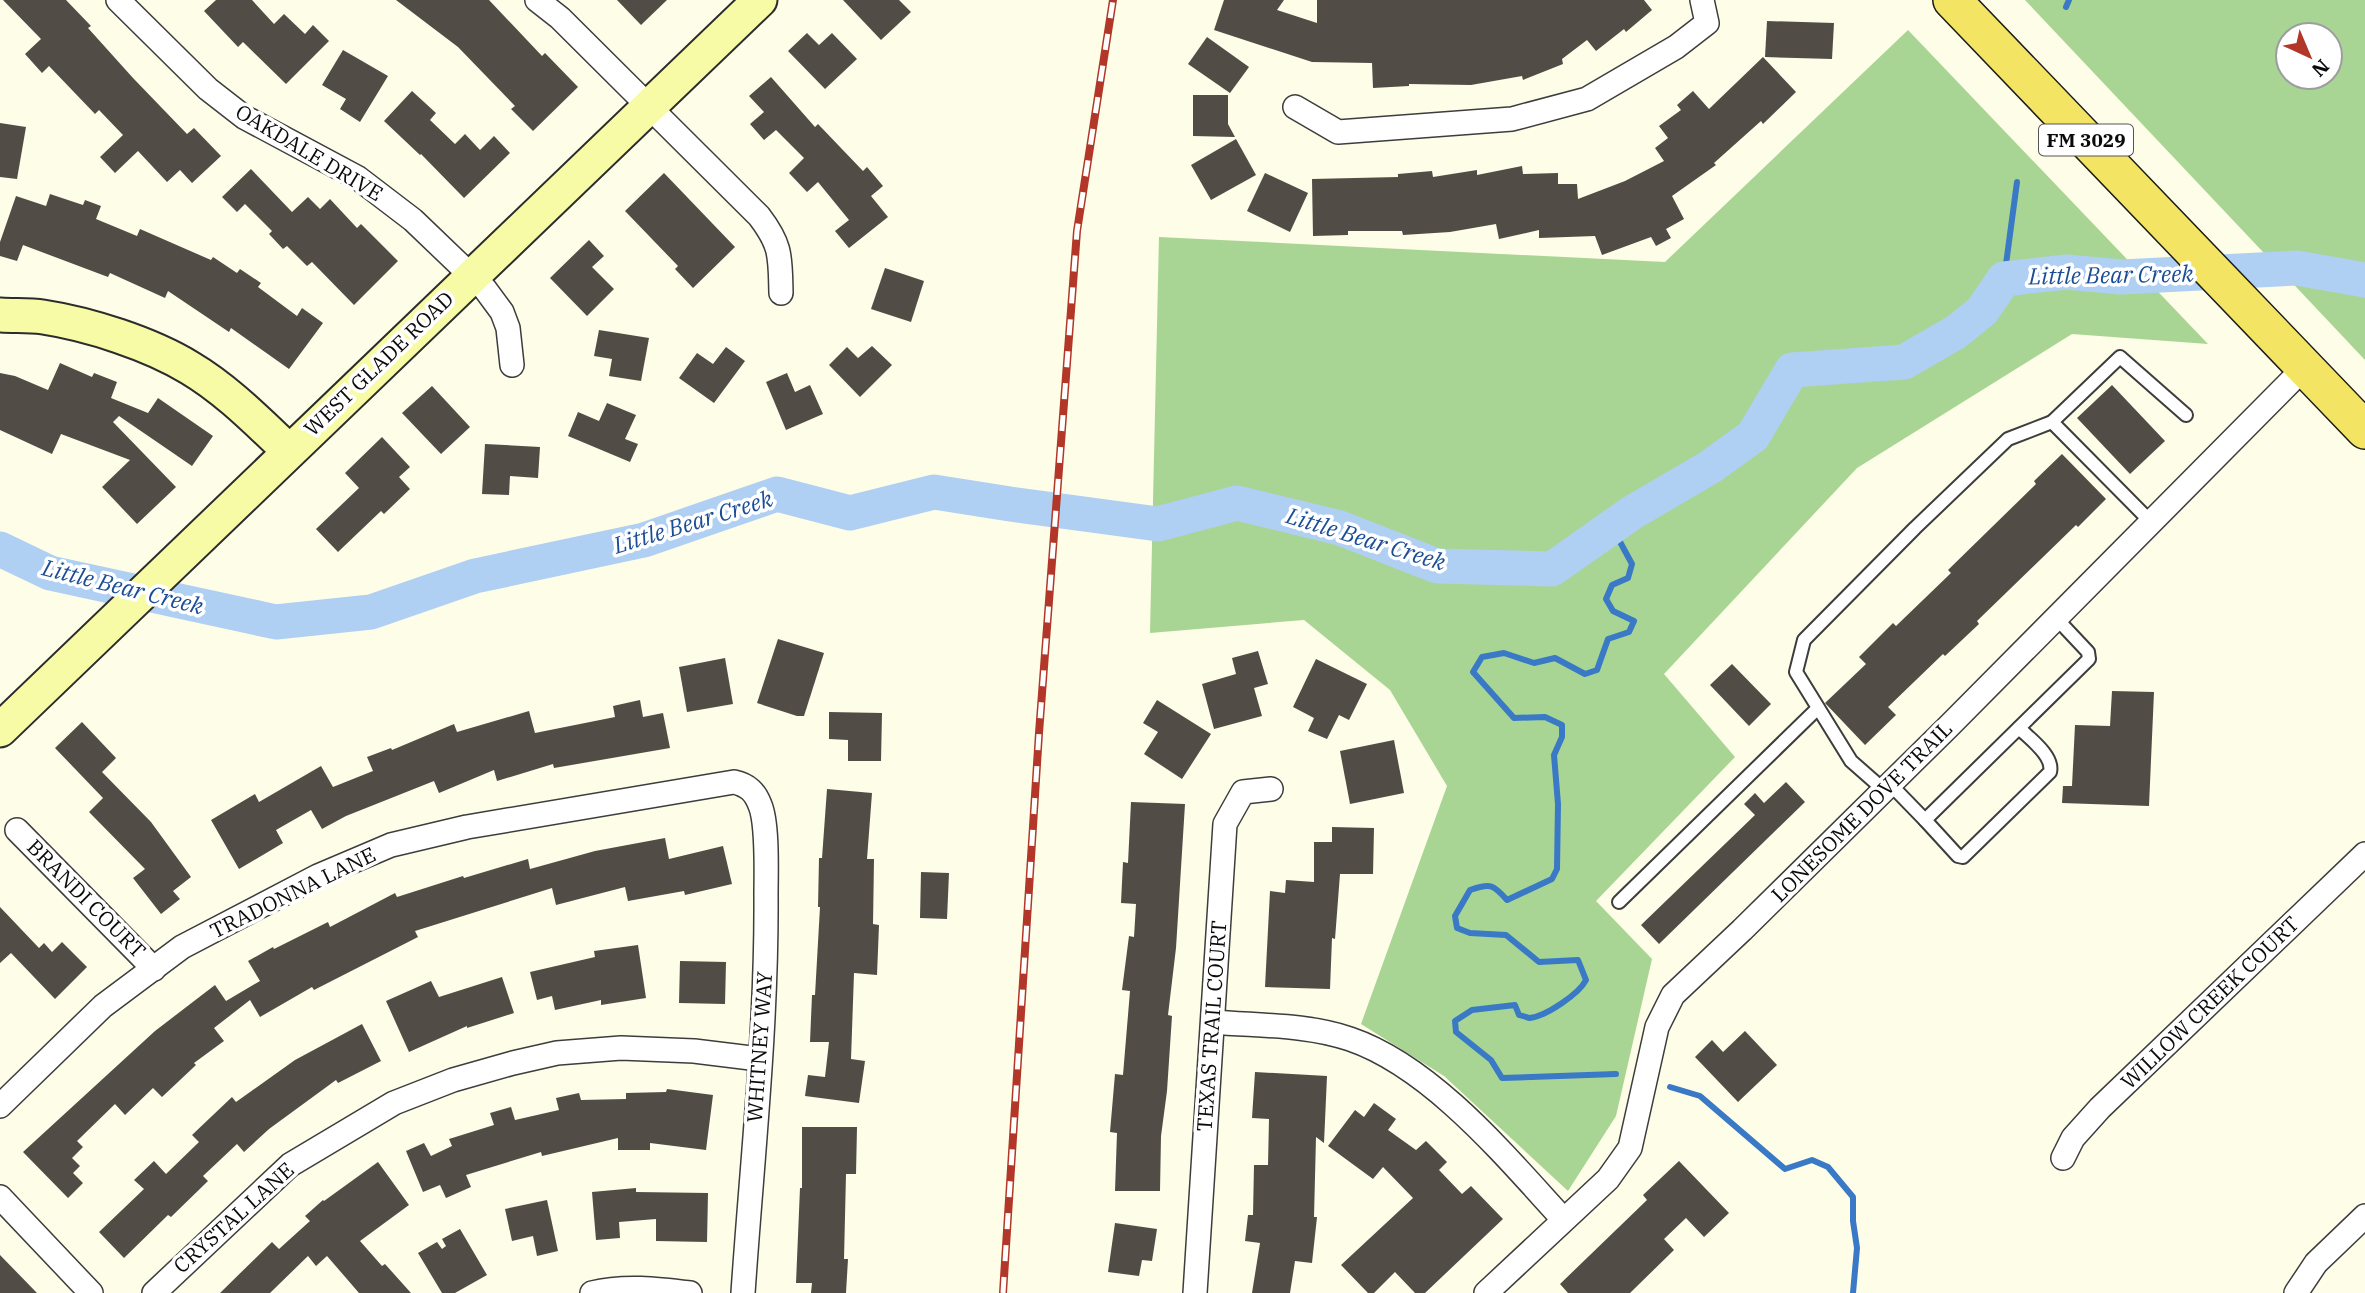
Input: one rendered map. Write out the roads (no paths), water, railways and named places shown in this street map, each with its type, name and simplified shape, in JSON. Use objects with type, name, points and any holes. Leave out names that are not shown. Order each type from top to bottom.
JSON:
[{"type":"main road","name":"WEST GLADE ROAD","points":[[0,730],[760,0]]},
{"type":"main road","name":"FM 3029","points":[[1952,0],[2365,430]]},
{"type":"main road","points":[[0,315],[44,317],[147,346],[191,368],[228,394],[289,451]]},
{"type":"street","name":"OAKDALE DRIVE","points":[[118,0],[208,89],[244,117],[358,178],[413,220],[485,289],[502,312],[508,328],[512,365]]},
{"type":"street","points":[[537,0],[559,18],[759,216],[775,237],[780,254],[781,293]]},
{"type":"street","points":[[1295,107],[1338,132],[1512,119],[1587,99],[1676,47],[1707,23],[1702,0]]},
{"type":"street","name":"LONESOME DOVE TRAIL","points":[[1486,1293],[1608,1180],[1630,1148],[1657,1027],[1673,995],[1887,787],[2305,367]]},
{"type":"street","name":"TRADONNA LANE","points":[[0,1106],[103,1006],[182,947],[318,876],[391,845],[467,827],[734,782],[745,784],[759,802]]},
{"type":"street","name":"TEXAS TRAIL COURT","points":[[1195,1293],[1225,824],[1243,792],[1271,789]]},
{"type":"street","name":"WHITNEY WAY","points":[[743,1293],[766,967],[766,853],[759,802]]},
{"type":"street","name":"BRANDI COURT","points":[[18,830],[154,969]]},
{"type":"street","name":"WILLOW CREEK COURT","points":[[2063,1158],[2073,1138],[2092,1115],[2365,854]]},
{"type":"street","points":[[1213,1023],[1307,1029],[1350,1038],[1398,1061],[1440,1094],[1494,1144],[1563,1219]]},
{"type":"street","name":"CRYSTAL LANE","points":[[154,1293],[290,1165],[351,1127],[406,1098],[453,1080],[558,1053],[621,1048],[694,1051],[759,1059]]},
{"type":"street","points":[[0,1197],[91,1293]]},
{"type":"street","points":[[2296,1293],[2316,1263],[2365,1216]]},
{"type":"street","points":[[592,1293],[605,1290],[651,1289],[690,1293]]},
{"type":"lane","points":[[2019,728],[2049,760],[2050,772],[1963,857],[1958,856],[1925,820],[1887,787],[1851,761],[1796,672],[1804,640],[2008,439],[2052,422],[2120,357],[2186,415]]},
{"type":"lane","points":[[2052,422],[2151,522]]},
{"type":"lane","points":[[1925,820],[2089,659],[2088,652],[2056,618]]},
{"type":"lane","points":[[1619,902],[1818,708]]},
{"type":"waterway","points":[[2066,7],[2069,0]]},
{"type":"waterway","points":[[2004,279],[2017,182]]},
{"type":"waterway","name":"Little Bear Creek","points":[[0,549],[50,573],[276,622],[371,612],[475,576],[644,540],[777,494],[850,513],[934,492],[1158,524],[1237,503],[1340,528],[1437,566],[1552,569],[1633,512],[1710,467],[1753,436],[1792,370],[1904,362],[1956,332],[1982,311],[2004,279],[2066,272],[2122,277],[2297,268],[2365,280]]},
{"type":"waterway","points":[[1612,527],[1632,564],[1628,578],[1612,585],[1606,599],[1613,611],[1634,621],[1629,632],[1608,639],[1597,670],[1585,674],[1555,658],[1534,663],[1504,653],[1482,657],[1473,672],[1514,718],[1545,717],[1562,725],[1562,737],[1554,755],[1558,804],[1557,869],[1552,879],[1507,900],[1491,886],[1470,890],[1455,916],[1457,928],[1470,933],[1506,935],[1539,962],[1578,960],[1586,980],[1569,998],[1537,1016],[1530,1018],[1519,1015],[1515,1005],[1472,1010],[1455,1021],[1456,1032],[1491,1060],[1502,1078],[1616,1074]]},
{"type":"waterway","points":[[1670,1087],[1700,1096],[1785,1169],[1812,1160],[1828,1167],[1853,1197],[1857,1248],[1853,1293]]},
{"type":"railway","points":[[1003,1293],[1039,733],[1077,231],[1113,0]]}]
